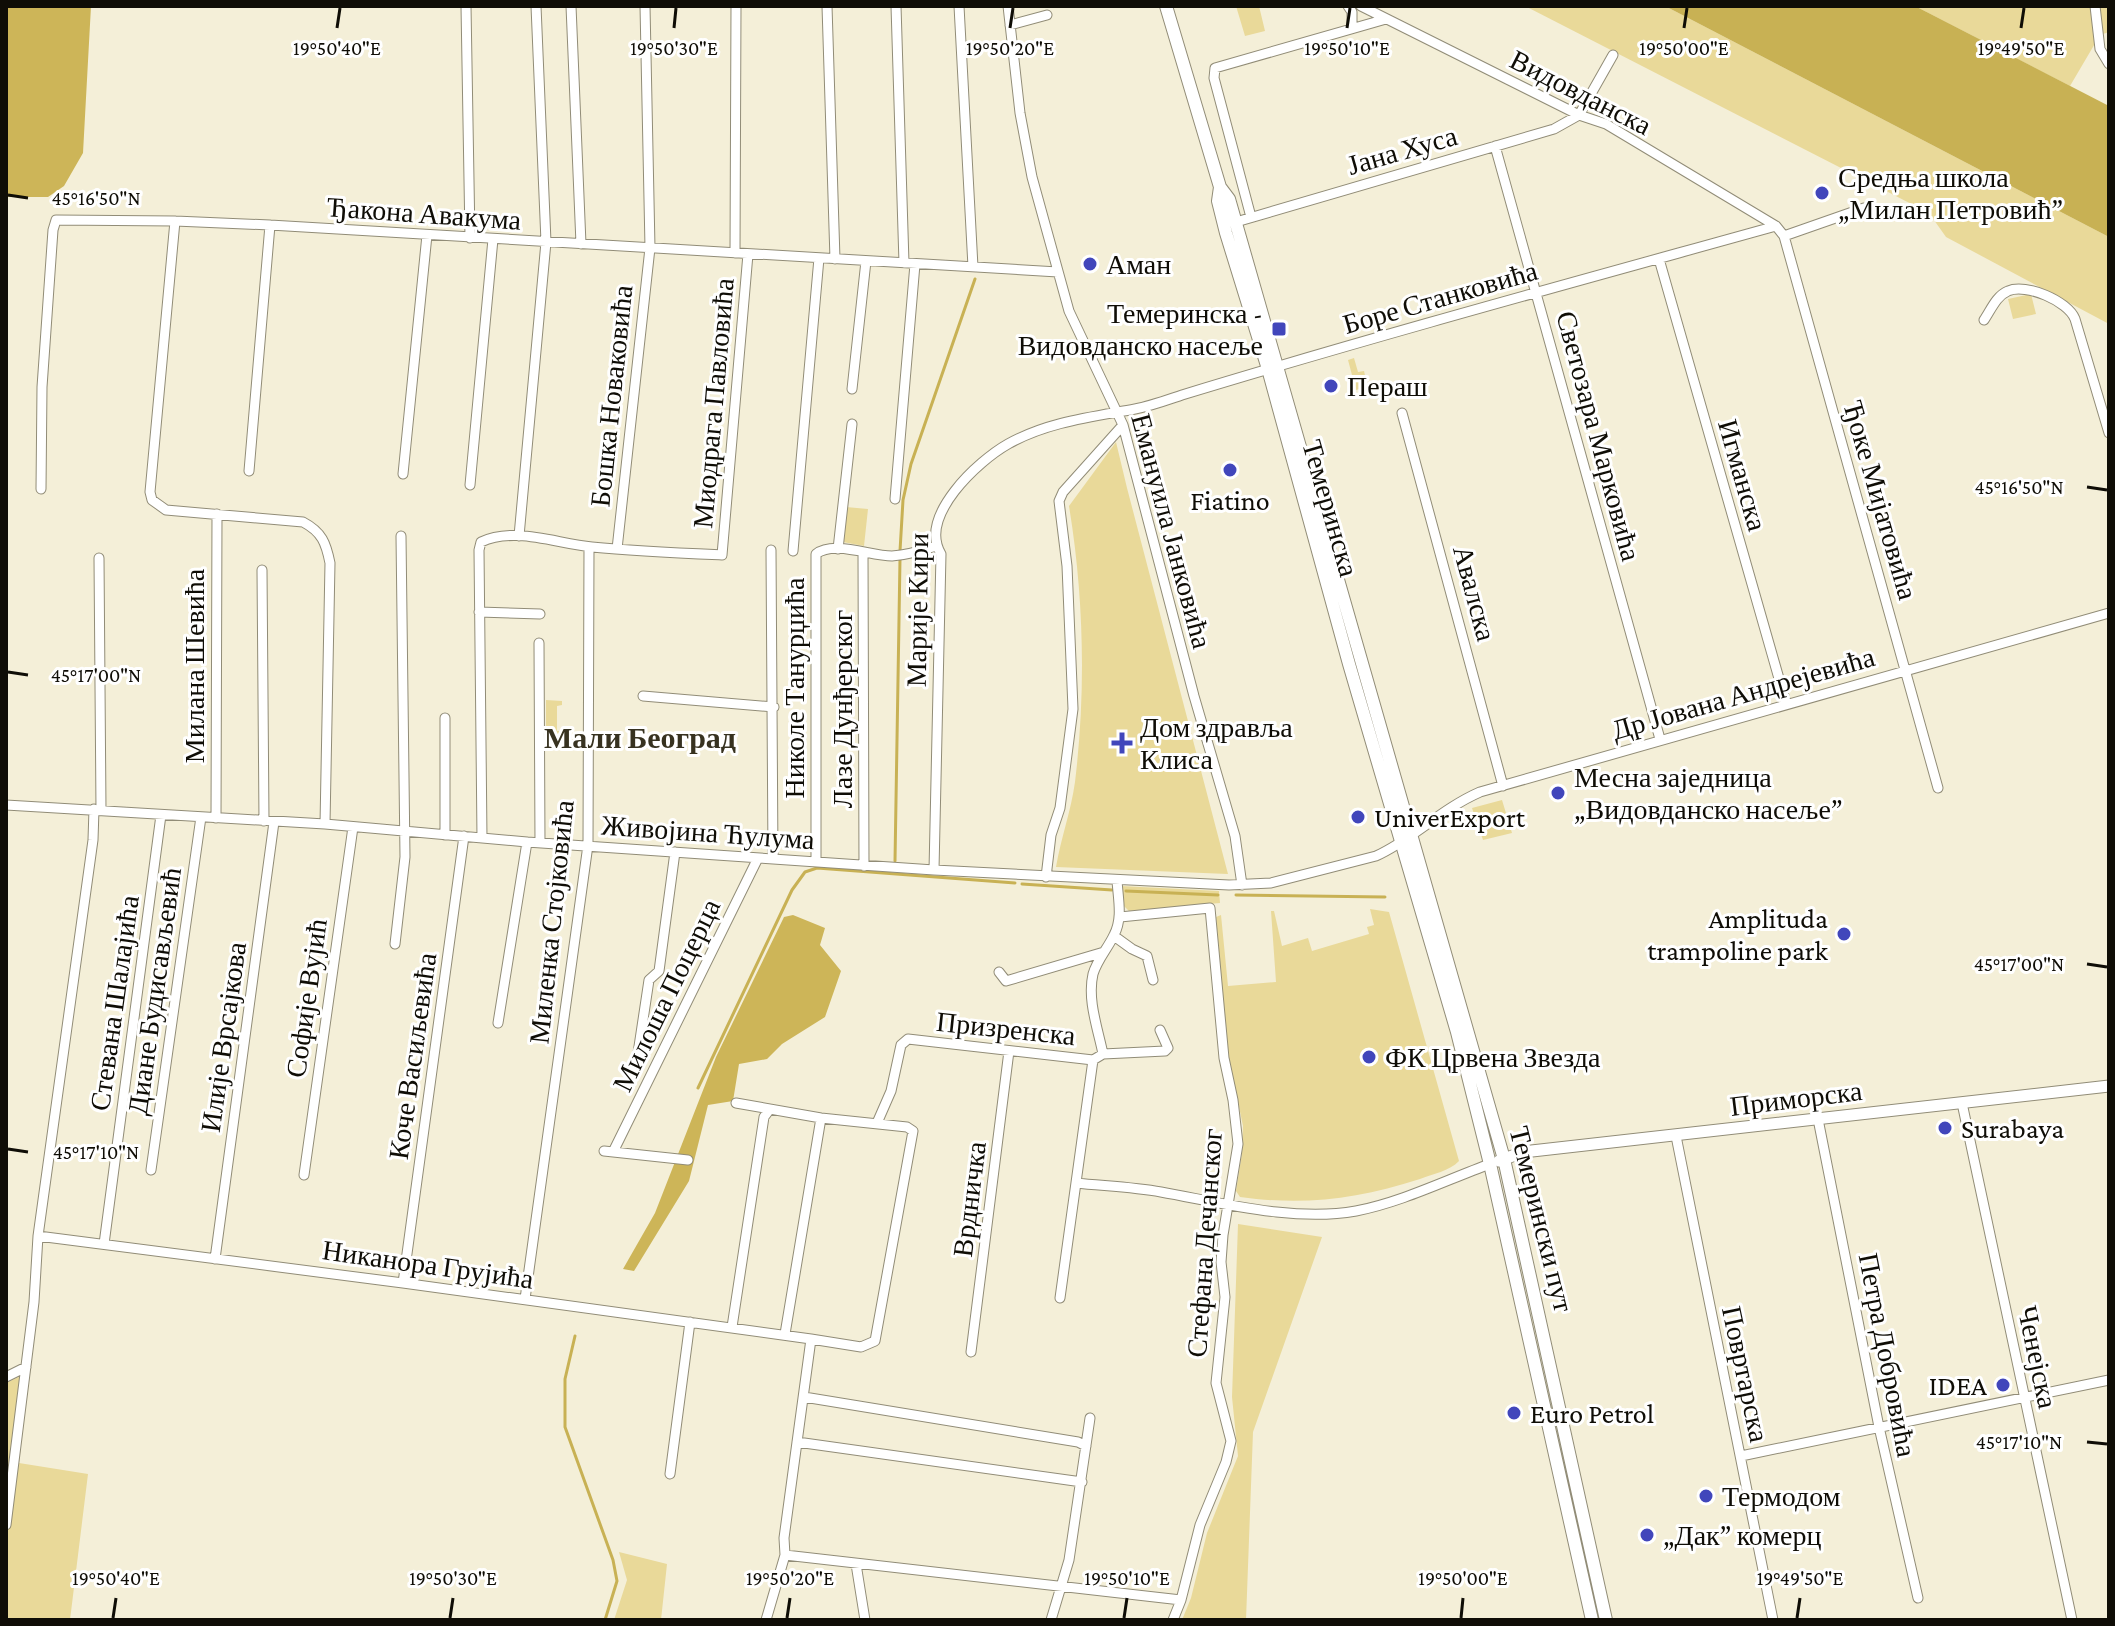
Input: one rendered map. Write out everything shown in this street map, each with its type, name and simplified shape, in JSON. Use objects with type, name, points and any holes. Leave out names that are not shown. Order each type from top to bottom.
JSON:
[{"type":"main road","name":"Темеринска","points":[[1166,6],[1220,187],[1229,199],[1236,222],[1273,368]]},
{"type":"main road","name":"Темеринска","points":[[1220,187],[1218,201],[1226,233],[1312,493],[1406,838]]},
{"type":"main road","name":"Темерински пут","points":[[1406,838],[1504,1159],[1606,1620]]},
{"type":"main road","name":"Темерински пут","points":[[1406,838],[1490,1164],[1592,1620]]},
{"type":"street","points":[[466,6],[470,238]]},
{"type":"street","points":[[519,536],[546,242],[536,6]]},
{"type":"street","points":[[571,6],[581,244]]},
{"type":"street","name":"Бошка Новаковића","points":[[617,549],[650,248],[645,6]]},
{"type":"street","points":[[735,253],[736,6]]},
{"type":"street","points":[[827,6],[835,259]]},
{"type":"street","points":[[895,499],[909,263],[896,6]]},
{"type":"street","points":[[959,6],[973,267]]},
{"type":"street","name":"Емануила Јанковића","points":[[1008,6],[1027,152],[1058,272],[1086,353],[1123,425],[1194,696],[1235,833],[1242,885]]},
{"type":"street","points":[[1348,6],[1352,12],[1352,28]]},
{"type":"street","name":"Видовданска","points":[[1361,6],[1579,115],[1606,124],[1776,226]]},
{"type":"street","points":[[2095,6],[2100,49],[2109,64]]},
{"type":"street","points":[[1010,25],[1047,15]]},
{"type":"street","points":[[1251,217],[1214,78],[1215,68],[1386,19]]},
{"type":"street","points":[[1579,115],[1613,55]]},
{"type":"street","name":"Јана Хуса","points":[[1236,222],[1554,129],[1579,115]]},
{"type":"street","name":"Светозара Марковића","points":[[1495,146],[1660,739]]},
{"type":"street","points":[[1784,236],[1864,208]]},
{"type":"street","name":"Ђакона Авакума","points":[[41,489],[42,387],[56,220],[270,225],[1058,272]]},
{"type":"street","points":[[175,221],[150,492],[152,500],[166,510],[303,522],[316,529],[324,541],[330,563],[325,824]]},
{"type":"street","points":[[249,471],[270,225]]},
{"type":"street","name":"Ђоке Мијатовића","points":[[1776,226],[1784,236],[1938,788]]},
{"type":"street","name":"Боре Станковића","points":[[1117,411],[1138,408],[1776,226]]},
{"type":"street","points":[[403,474],[427,235]]},
{"type":"street","points":[[470,485],[493,239]]},
{"type":"street","name":"Миодрага Павловића","points":[[617,549],[722,555],[748,254]]},
{"type":"street","points":[[793,551],[819,258]]},
{"type":"street","name":"Игманска","points":[[1659,259],[1786,703]]},
{"type":"street","points":[[852,389],[866,261]]},
{"type":"street","points":[[1984,320],[1997,299],[2016,289],[2032,292],[2069,309],[2075,319],[2109,433]]},
{"type":"street","name":"Марије Кири","points":[[934,870],[941,554],[936,546],[938,525],[948,499],[995,453],[1025,436],[1077,418],[1117,411]]},
{"type":"street","name":"Авалска","points":[[1402,413],[1503,786]]},
{"type":"street","points":[[852,424],[838,549],[889,556],[907,555],[936,546]]},
{"type":"street","points":[[1046,877],[1051,835],[1060,808],[1073,709],[1067,566],[1059,501],[1063,492],[1123,425]]},
{"type":"street","name":"Милана Шевића","points":[[216,818],[217,514]]},
{"type":"street","points":[[395,944],[405,857],[401,536]]},
{"type":"street","points":[[482,838],[481,542],[490,538],[519,536],[617,549]]},
{"type":"street","name":"Миленка Стојковића","points":[[525,1299],[588,845],[589,547]]},
{"type":"street","name":"Николе Танурџића","points":[[816,862],[815,561],[816,554],[823,550],[838,549]]},
{"type":"street","points":[[771,550],[773,859]]},
{"type":"street","name":"Лазе Дунђерског","points":[[863,553],[864,866]]},
{"type":"street","points":[[6,1525],[34,1302],[38,1236],[97,810],[99,558]]},
{"type":"street","name":"Илије Врсајкова","points":[[215,1259],[269,821],[262,570]]},
{"type":"street","points":[[479,612],[540,614]]},
{"type":"street","name":"Др Јована Андрејевића","points":[[1406,838],[1463,799],[1503,786],[2109,613]]},
{"type":"street","points":[[539,643],[540,842]]},
{"type":"street","points":[[643,696],[774,707]]},
{"type":"street","points":[[445,718],[445,835]]},
{"type":"street","name":"Живојина Ћулума","points":[[6,805],[325,824],[864,866],[1242,885],[1271,883],[1363,861],[1388,851],[1406,838]]},
{"type":"street","name":"Стевана Шалајића","points":[[104,1244],[161,815]]},
{"type":"street","name":"Диане Будисављевић","points":[[151,1170],[201,817]]},
{"type":"street","name":"Софије Вујић","points":[[304,1175],[353,827]]},
{"type":"street","name":"Коче Васиљевића","points":[[403,1283],[464,836]]},
{"type":"street","points":[[498,1023],[527,842]]},
{"type":"street","name":"Милоша Поцерца","points":[[638,1053],[649,980],[659,971],[675,852]]},
{"type":"street","name":"Милоша Поцерца","points":[[688,1160],[609,1152],[758,858]]},
{"type":"street","points":[[1103,1054],[1091,992],[1096,966],[1114,936],[1120,917],[1117,880]]},
{"type":"street","name":"Стефана Дечанског","points":[[1120,917],[1210,908],[1224,1058],[1237,1132],[1223,1235],[1221,1262],[1225,1297],[1216,1383],[1231,1441],[1226,1462],[1200,1525],[1173,1620]]},
{"type":"street","points":[[1114,936],[1147,956],[1153,980]]},
{"type":"street","points":[[999,972],[1006,981],[1104,952]]},
{"type":"street","name":"Призренска","points":[[877,1123],[891,1091],[904,1041],[1093,1060],[1103,1054],[1165,1051],[1168,1048],[1160,1030]]},
{"type":"street","name":"Врдничка","points":[[971,1352],[1009,1051]]},
{"type":"street","points":[[1060,1298],[1093,1060]]},
{"type":"street","name":"Приморска","points":[[1490,1164],[1523,1152],[2109,1086]]},
{"type":"street","points":[[736,1103],[821,1118],[877,1123]]},
{"type":"street","name":"Ченејска","points":[[1962,1103],[2072,1620]]},
{"type":"street","points":[[732,1327],[764,1117],[770,1109]]},
{"type":"street","points":[[785,1334],[821,1118]]},
{"type":"street","name":"Петра Добровића","points":[[1818,1119],[1879,1427],[1918,1598]]},
{"type":"street","name":"Никанора Грујића","points":[[38,1236],[785,1334],[861,1347],[872,1344],[876,1336],[913,1138],[913,1131],[907,1127],[877,1123]]},
{"type":"street","name":"Повртарска","points":[[1676,1136],[1773,1620]]},
{"type":"street","points":[[1076,1183],[1313,1214],[1358,1210],[1406,1197],[1490,1164]]},
{"type":"street","points":[[670,1474],[690,1322]]},
{"type":"street","points":[[766,1620],[785,1555],[789,1495],[811,1339]]},
{"type":"street","points":[[6,1377],[26,1367]]},
{"type":"street","points":[[1741,1456],[2109,1380]]},
{"type":"street","points":[[804,1397],[1046,1436],[1086,1446]]},
{"type":"street","points":[[1051,1620],[1069,1560],[1090,1418]]},
{"type":"street","points":[[797,1442],[1082,1482]]},
{"type":"street","points":[[785,1555],[1181,1600]]},
{"type":"street","points":[[856,1564],[865,1620]]},
{"type":"shaded area","points":[[6,6],[91,6],[83,153],[64,186],[48,197],[6,197]]},
{"type":"shaded area","points":[[1236,6],[1259,6],[1265,31],[1245,36]]},
{"type":"shaded area","points":[[1525,6],[1665,6],[2109,237],[2109,324],[1946,237],[1929,213]]},
{"type":"shaded area","points":[[1665,6],[1915,6],[2109,106],[2109,237]]},
{"type":"shaded area","points":[[1915,6],[2109,6],[2109,32],[2100,35],[2070,86]]},
{"type":"shaded area","points":[[2031,294],[2036,314],[2013,319],[2008,299]]},
{"type":"shaded area","points":[[1354,358],[1358,372],[1364,371],[1367,384],[1377,384],[1356,390],[1348,360]]},
{"type":"shaded area","points":[[1116,442],[1228,874],[1056,867],[1075,782],[1081,713],[1080,609],[1069,506]]},
{"type":"shaded area","points":[[846,507],[868,509],[864,546],[843,542]]},
{"type":"shaded area","points":[[546,700],[562,701],[562,705],[557,706],[557,731],[575,732],[575,746],[546,742]]},
{"type":"shaded area","points":[[1502,800],[1512,833],[1483,840],[1472,808]]},
{"type":"shaded area","points":[[1121,886],[1219,891],[1220,903],[1129,911],[1123,905]]},
{"type":"shaded area","points":[[1370,909],[1389,912],[1459,1161],[1446,1170],[1420,1179],[1352,1196],[1309,1201],[1240,1197],[1236,1191],[1243,1126],[1228,1054],[1216,917],[1221,915],[1228,986],[1276,982],[1271,911],[1274,911],[1282,946],[1308,938],[1312,951],[1369,934],[1367,927],[1374,925]]},
{"type":"shaded area","points":[[793,915],[825,928],[820,945],[841,971],[825,1017],[782,1044],[767,1059],[739,1064],[733,1101],[708,1105],[689,1181],[634,1271],[623,1269],[655,1213],[716,1057],[784,917]]},
{"type":"shaded area","points":[[1238,1224],[1322,1237],[1253,1432],[1246,1620],[1182,1620],[1191,1598],[1207,1533],[1238,1456],[1232,1397]]},
{"type":"shaded area","points":[[29,1372],[19,1463],[88,1474],[70,1620],[6,1620],[6,1383]]},
{"type":"shaded area","points":[[619,1552],[667,1564],[661,1620],[614,1620],[627,1580]]},
{"type":"waterway","points":[[900,551],[903,500],[911,464],[975,279]]},
{"type":"waterway","points":[[895,861],[900,559]]},
{"type":"waterway","points":[[698,1088],[792,890],[805,872],[817,868],[1015,883]]},
{"type":"waterway","points":[[1022,884],[1112,890]]},
{"type":"waterway","points":[[1126,891],[1218,895]]},
{"type":"waterway","points":[[1236,895],[1385,897]]},
{"type":"waterway","points":[[575,1336],[565,1379],[565,1427],[613,1560],[617,1581],[605,1620]]},
{"type":"place","name":"Средња школа „Милан Петровић”","points":[[1822,193]]},
{"type":"place","name":"Аман","points":[[1090,264]]},
{"type":"place","name":"Темеринска - Видовданско насеље","points":[[1279,329]]},
{"type":"place","name":"Пераш","points":[[1331,386]]},
{"type":"place","name":"Fiatino","points":[[1230,470]]},
{"type":"place","name":"Дом здравља Клиса","points":[[1122,743]]},
{"type":"place","name":"Месна заједница „Видовданско насеље”","points":[[1558,793]]},
{"type":"place","name":"UniverExport","points":[[1358,817]]},
{"type":"place","name":"Amplituda trampoline park","points":[[1844,934]]},
{"type":"place","name":"ФК Црвена Звезда","points":[[1369,1057]]},
{"type":"place","name":"Surabaya","points":[[1945,1128]]},
{"type":"place","name":"IDEA","points":[[2003,1385]]},
{"type":"place","name":"Euro Petrol","points":[[1514,1413]]},
{"type":"place","name":"Термодом","points":[[1706,1496]]},
{"type":"place","name":"„Дак” комерц","points":[[1647,1535]]},
{"type":"district","name":"Мали Београд","points":[[640,738]]}]
